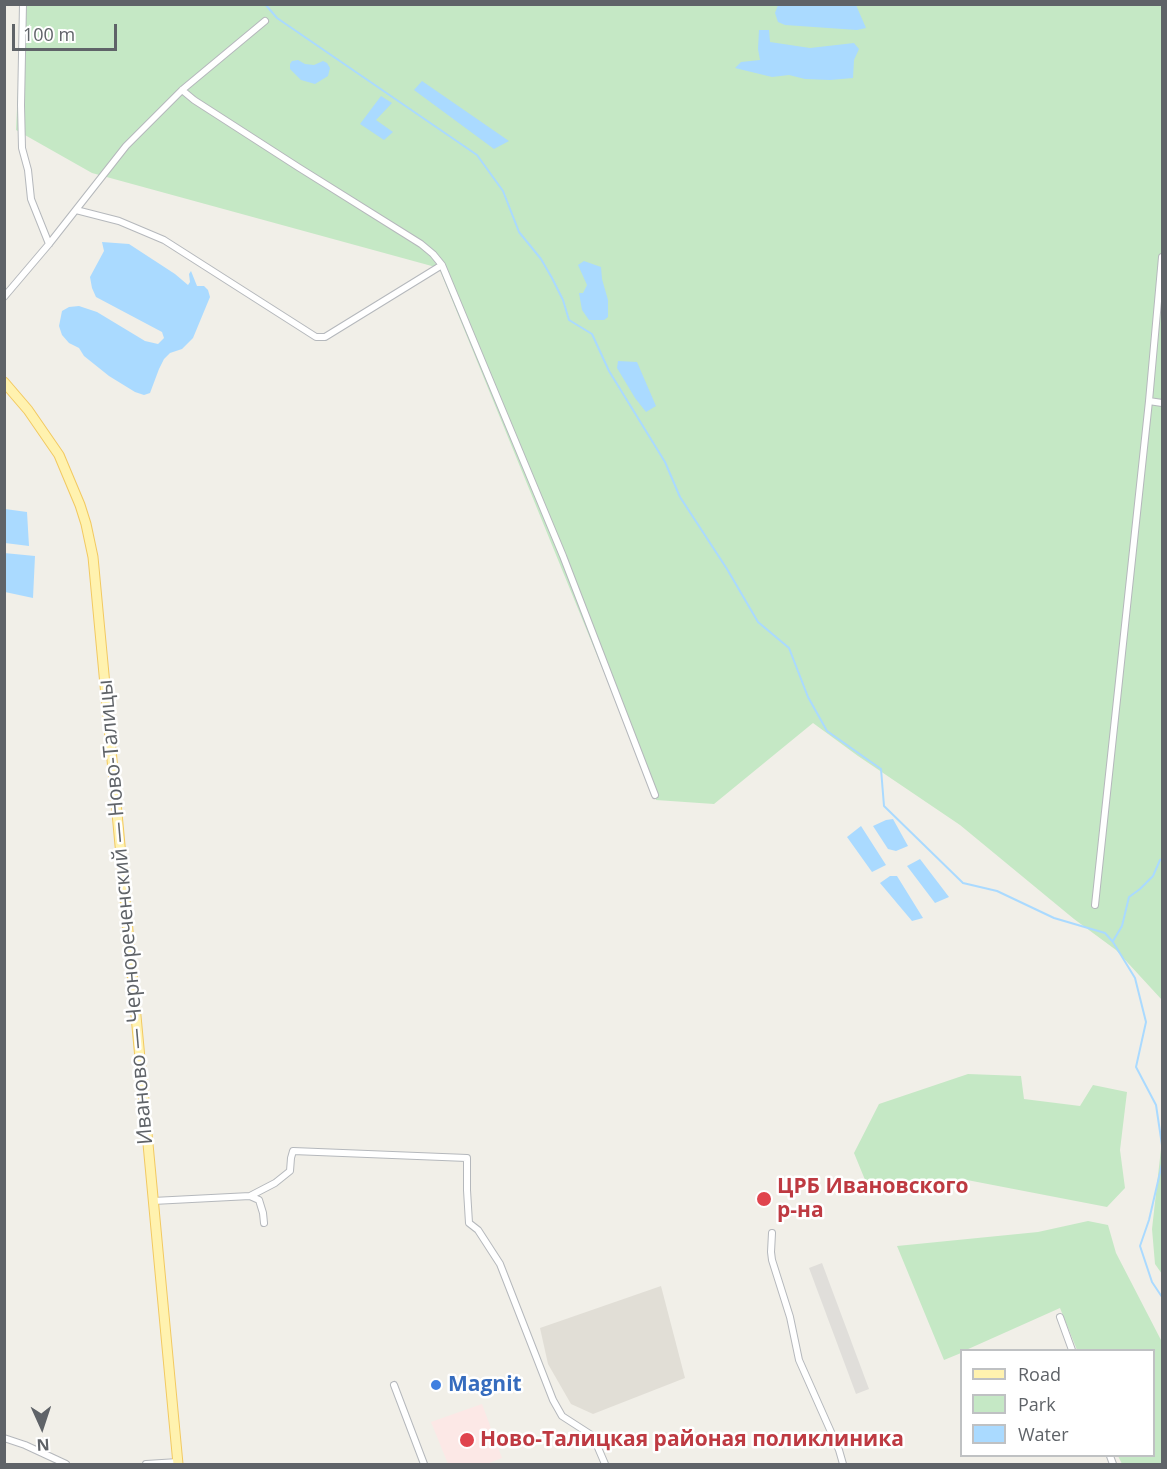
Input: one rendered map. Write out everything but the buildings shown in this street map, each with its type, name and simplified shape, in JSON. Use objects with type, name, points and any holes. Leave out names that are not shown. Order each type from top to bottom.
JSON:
[{"type":"main road","name":"Иваново — Чернореченский — Ново-Талицы","points":[[4,382],[28,410],[59,455],[80,505],[90,540],[178,1463]]},
{"type":"street","points":[[23,4],[22,148],[28,170],[31,199],[50,243]]},
{"type":"street","points":[[4,297],[50,243],[126,146],[182,90],[265,21]]},
{"type":"street","points":[[182,90],[254,139],[421,244],[442,265],[562,556],[655,795]]},
{"type":"street","points":[[76,210],[119,221],[164,240],[316,337],[325,337],[442,265]]},
{"type":"street","points":[[1095,905],[1149,401],[1162,257]]},
{"type":"street","points":[[1149,401],[1162,403]]},
{"type":"street","points":[[153,1201],[250,1196],[276,1184],[290,1171],[293,1151],[467,1158],[466,1190],[469,1223],[478,1230],[500,1264],[553,1400],[562,1416],[593,1436],[605,1464]]},
{"type":"street","points":[[250,1196],[259,1200],[264,1222]]},
{"type":"street","points":[[772,1233],[772,1260],[790,1317],[800,1360],[843,1464]]},
{"type":"street","points":[[1060,1317],[1072,1349]]},
{"type":"street","points":[[394,1385],[424,1464]]},
{"type":"street","points":[[4,1438],[66,1464]]},
{"type":"street","points":[[146,1464],[178,1463]]},
{"type":"shaded area","points":[[822,1263],[869,1389],[856,1394],[809,1268]]},
{"type":"shaded area","points":[[661,1286],[685,1378],[593,1414],[571,1404],[548,1364],[540,1328]]},
{"type":"shaded area","name":"Ново-Талицкая районая поликлиника","points":[[482,1404],[502,1458],[487,1464],[448,1464],[431,1422]]},
{"type":"green space","points":[[22,5],[1162,5],[1162,1000],[1116,950],[1074,919],[960,825],[813,723],[714,804],[656,800],[439,268],[92,173],[16,130]]},
{"type":"green space","points":[[968,1074],[1021,1076],[1024,1099],[1080,1106],[1093,1085],[1127,1092],[1120,1150],[1125,1188],[1107,1207],[967,1180],[870,1192],[854,1153],[879,1104]]},
{"type":"green space","points":[[1162,1140],[1162,1274],[1155,1264],[1152,1229]]},
{"type":"green space","points":[[1088,1221],[1108,1225],[1116,1253],[1162,1342],[1162,1464],[1122,1464],[1118,1457],[1155,1457],[1155,1349],[1077,1349],[1060,1308],[968,1349],[960,1349],[960,1353],[944,1360],[897,1246],[1038,1232]]},
{"type":"water","points":[[778,5],[856,5],[866,28],[857,30],[785,25],[778,22],[775,13]]},
{"type":"water","points":[[759,30],[769,30],[770,42],[810,48],[854,43],[859,49],[854,60],[853,78],[830,80],[805,79],[789,75],[772,77],[735,68],[741,62],[760,60]]},
{"type":"water","points":[[298,60],[314,65],[323,61],[327,63],[330,68],[328,76],[315,84],[301,80],[290,69],[292,61]]},
{"type":"water","points":[[422,81],[509,141],[494,149],[414,90]]},
{"type":"water","points":[[381,96],[392,103],[376,120],[393,132],[384,140],[360,124]]},
{"type":"water","points":[[102,242],[129,244],[188,285],[191,271],[197,286],[204,286],[210,297],[193,338],[182,349],[170,353],[164,359],[150,393],[144,395],[109,376],[84,356],[79,348],[69,343],[62,335],[59,326],[62,311],[69,307],[79,306],[97,312],[145,341],[158,344],[164,338],[162,332],[96,297],[90,277],[104,251]]},
{"type":"water","points":[[584,261],[601,267],[608,300],[608,317],[604,320],[589,320],[582,310],[579,293],[583,293],[587,285],[578,265]]},
{"type":"water","points":[[618,361],[637,362],[656,406],[646,412],[617,368]]},
{"type":"water","points":[[5,509],[27,512],[29,546],[5,543]]},
{"type":"water","points":[[4,553],[35,556],[33,598],[5,592]]},
{"type":"water","points":[[893,819],[908,846],[896,851],[888,849],[873,826]]},
{"type":"water","points":[[861,826],[886,865],[872,872],[847,837]]},
{"type":"water","points":[[920,859],[949,897],[935,903],[907,866]]},
{"type":"water","points":[[890,876],[897,876],[923,918],[912,921],[880,883]]},
{"type":"waterway","points":[[265,4],[277,18],[477,155],[503,191],[519,232],[541,259],[552,278],[563,300],[569,320],[592,334],[609,371],[665,462],[680,497],[758,622],[789,648],[808,697],[827,731],[881,769],[884,806],[963,883],[997,891],[1054,918],[1105,933],[1113,942],[1135,978],[1146,1022],[1136,1067],[1156,1105],[1162,1145]]},
{"type":"waterway","points":[[1113,941],[1122,926],[1129,897],[1153,876],[1162,859]]},
{"type":"waterway","points":[[1162,1164],[1149,1220],[1140,1246],[1152,1282],[1162,1297]]},
{"type":"place","name":"ЦРБ Ивановского р-на","points":[[764,1199]]},
{"type":"place","name":"Magnit","points":[[436,1385]]},
{"type":"place","name":"Ново-Талицкая районая поликлиника","points":[[467,1440]]}]
